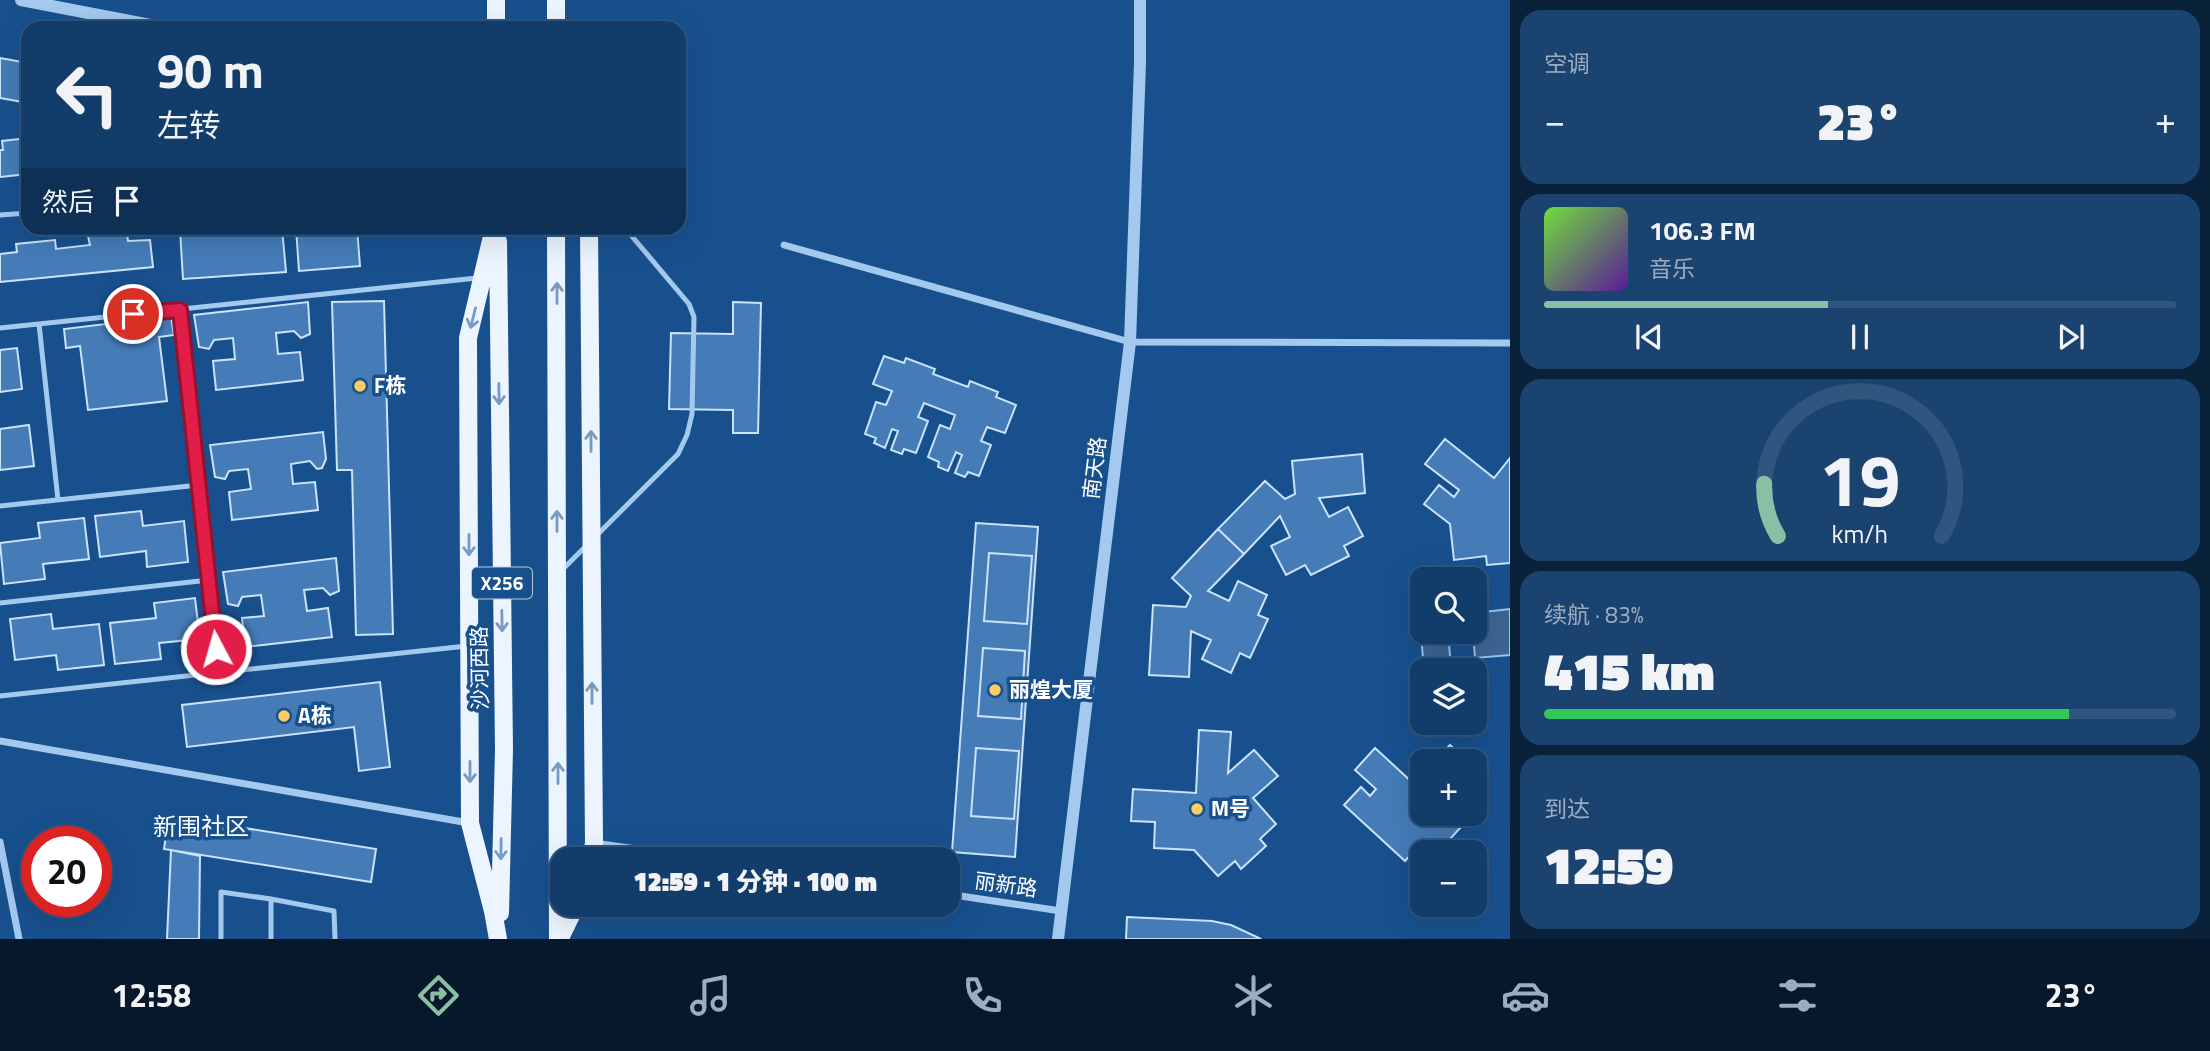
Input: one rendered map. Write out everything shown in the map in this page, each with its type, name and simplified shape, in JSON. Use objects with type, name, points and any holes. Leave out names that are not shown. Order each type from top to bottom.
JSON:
[{"type":"main road","points":[[496,0],[496,21]]},
{"type":"main road","points":[[556,0],[556,21]]},
{"type":"main road","points":[[494,235],[468,338],[470,824],[499,939]]},
{"type":"main road","name":"沙河西路","points":[[496,235],[504,749],[499,939]]},
{"type":"main road","name":"X256","points":[[556,235],[559,939]]},
{"type":"main road","points":[[589,235],[592,847]]},
{"type":"main road","points":[[559,939],[570,917]]},
{"type":"street","points":[[21,0],[130,21]]},
{"type":"street","name":"南天路","points":[[1058,939],[1130,342],[1140,0]]},
{"type":"street","points":[[784,245],[1130,342],[1510,343]]},
{"type":"street","points":[[0,741],[470,824]]},
{"type":"street","points":[[0,842],[19,939]]},
{"type":"street","name":"丽新路","points":[[960,896],[1061,911]]},
{"type":"lane","points":[[0,215],[21,214]]},
{"type":"lane","points":[[557,575],[678,454],[687,435],[692,414],[694,317],[689,304],[631,235]]},
{"type":"lane","points":[[0,328],[483,277]]},
{"type":"lane","points":[[180,310],[219,672]]},
{"type":"lane","points":[[40,324],[58,500]]},
{"type":"lane","points":[[0,506],[199,485]]},
{"type":"lane","points":[[0,603],[209,580]]},
{"type":"lane","points":[[0,696],[470,646]]},
{"type":"lane","points":[[221,939],[221,892],[334,911],[335,939]]},
{"type":"lane","points":[[271,899],[271,939]]},
{"type":"water","points":[[1510,609],[1510,655],[1475,658],[1474,644],[1487,644],[1487,612]]},
{"type":"water","points":[[1422,644],[1449,644],[1450,658],[1423,658]]},
{"type":"building","points":[[0,58],[21,62],[21,102],[0,98]]},
{"type":"building","points":[[21,139],[21,175],[0,177],[2,141]]},
{"type":"building","points":[[127,235],[128,241],[150,240],[153,267],[0,282],[0,254],[17,252],[16,244],[55,240],[56,249],[90,245],[88,236]]},
{"type":"building","points":[[180,235],[283,235],[286,272],[183,279]]},
{"type":"building","points":[[296,235],[358,235],[360,266],[299,271]]},
{"type":"building","name":"F栋","points":[[384,301],[393,634],[356,635],[352,470],[337,470],[332,302]]},
{"type":"building","points":[[308,302],[310,334],[301,338],[294,331],[276,333],[278,354],[300,352],[303,380],[216,390],[213,361],[235,359],[233,338],[214,340],[209,349],[199,347],[194,315]]},
{"type":"building","points":[[733,302],[761,303],[758,433],[733,433],[733,410],[669,409],[671,333],[733,334]]},
{"type":"building","points":[[171,316],[174,335],[159,337],[167,401],[88,410],[80,346],[66,348],[64,329]]},
{"type":"building","points":[[17,348],[22,389],[0,392],[0,350]]},
{"type":"building","points":[[884,356],[904,363],[906,358],[935,369],[933,374],[968,387],[970,381],[998,392],[996,397],[1016,405],[1005,433],[987,427],[981,441],[991,445],[979,476],[968,472],[965,477],[955,473],[962,455],[956,452],[948,471],[938,467],[939,462],[928,457],[940,425],[950,429],[955,415],[924,403],[918,417],[928,421],[916,453],[904,449],[902,454],[891,450],[898,431],[892,429],[885,448],[874,443],[876,438],[865,434],[876,402],[886,405],[892,391],[873,384]]},
{"type":"building","points":[[29,425],[34,466],[0,470],[0,429]]},
{"type":"building","points":[[323,432],[326,459],[322,468],[317,469],[310,461],[291,464],[293,484],[315,482],[318,510],[232,520],[229,492],[251,489],[248,469],[229,471],[225,479],[215,477],[210,445]]},
{"type":"building","points":[[1445,439],[1494,478],[1510,458],[1510,563],[1487,565],[1486,556],[1454,560],[1450,524],[1424,504],[1439,485],[1454,497],[1459,490],[1425,464]]},
{"type":"building","points":[[1362,454],[1365,493],[1319,498],[1329,517],[1348,507],[1363,536],[1344,546],[1349,556],[1311,575],[1305,565],[1286,575],[1271,546],[1290,537],[1280,516],[1244,554],[1218,529],[1265,481],[1285,499],[1295,494],[1292,461]]},
{"type":"building","points":[[141,511],[143,526],[184,521],[188,562],[147,567],[146,551],[100,557],[95,516]]},
{"type":"building","points":[[84,518],[89,559],[43,564],[45,579],[4,584],[0,543],[40,538],[38,523]]},
{"type":"building","name":"丽煌大厦","points":[[976,523],[1038,527],[1015,857],[960,853],[960,847],[952,847]]},
{"type":"building","points":[[1218,529],[1244,554],[1208,591],[1229,601],[1238,581],[1267,595],[1258,615],[1268,619],[1250,658],[1240,653],[1231,673],[1202,659],[1211,640],[1191,631],[1189,677],[1149,675],[1153,605],[1186,607],[1191,596],[1172,578]]},
{"type":"building","points":[[989,553],[1032,556],[1027,624],[984,621]]},
{"type":"building","points":[[336,558],[339,591],[330,595],[323,588],[304,590],[307,611],[328,608],[332,637],[245,647],[242,618],[264,616],[261,595],[242,597],[238,606],[228,604],[223,572]]},
{"type":"building","points":[[195,598],[200,639],[159,643],[161,659],[115,664],[110,623],[156,618],[154,603]]},
{"type":"building","points":[[51,614],[53,629],[99,624],[104,665],[58,670],[56,655],[15,660],[10,619]]},
{"type":"building","points":[[983,648],[1025,651],[1021,719],[978,716]]},
{"type":"building","name":"A栋","points":[[380,682],[390,767],[359,771],[354,727],[187,747],[182,705]]},
{"type":"building","name":"M号","points":[[1199,730],[1231,732],[1228,773],[1254,750],[1278,776],[1253,798],[1276,824],[1260,839],[1266,846],[1241,869],[1235,861],[1218,876],[1194,850],[1154,848],[1155,822],[1131,821],[1133,789],[1196,793]]},
{"type":"building","points":[[976,748],[1019,751],[1014,819],[971,816]]},
{"type":"building","points":[[1375,748],[1410,780],[1410,826],[1462,826],[1449,840],[1410,840],[1410,856],[1405,861],[1344,805],[1361,787],[1370,796],[1376,789],[1355,770]]},
{"type":"building","points":[[169,816],[376,849],[371,882],[164,849]]},
{"type":"building","points":[[171,850],[200,856],[199,939],[167,939]]},
{"type":"building","points":[[1127,917],[1212,921],[1231,925],[1261,939],[1126,939]]},
{"type":"place","name":"F栋","points":[[360,386]]},
{"type":"place","name":"丽煌大厦","points":[[995,690]]},
{"type":"place","name":"A栋","points":[[284,716]]},
{"type":"place","name":"M号","points":[[1197,809]]},
{"type":"district","name":"新围社区","points":[[201,827]]},
{"type":"route","points":[[133,314],[180,310],[216,649]]}]
